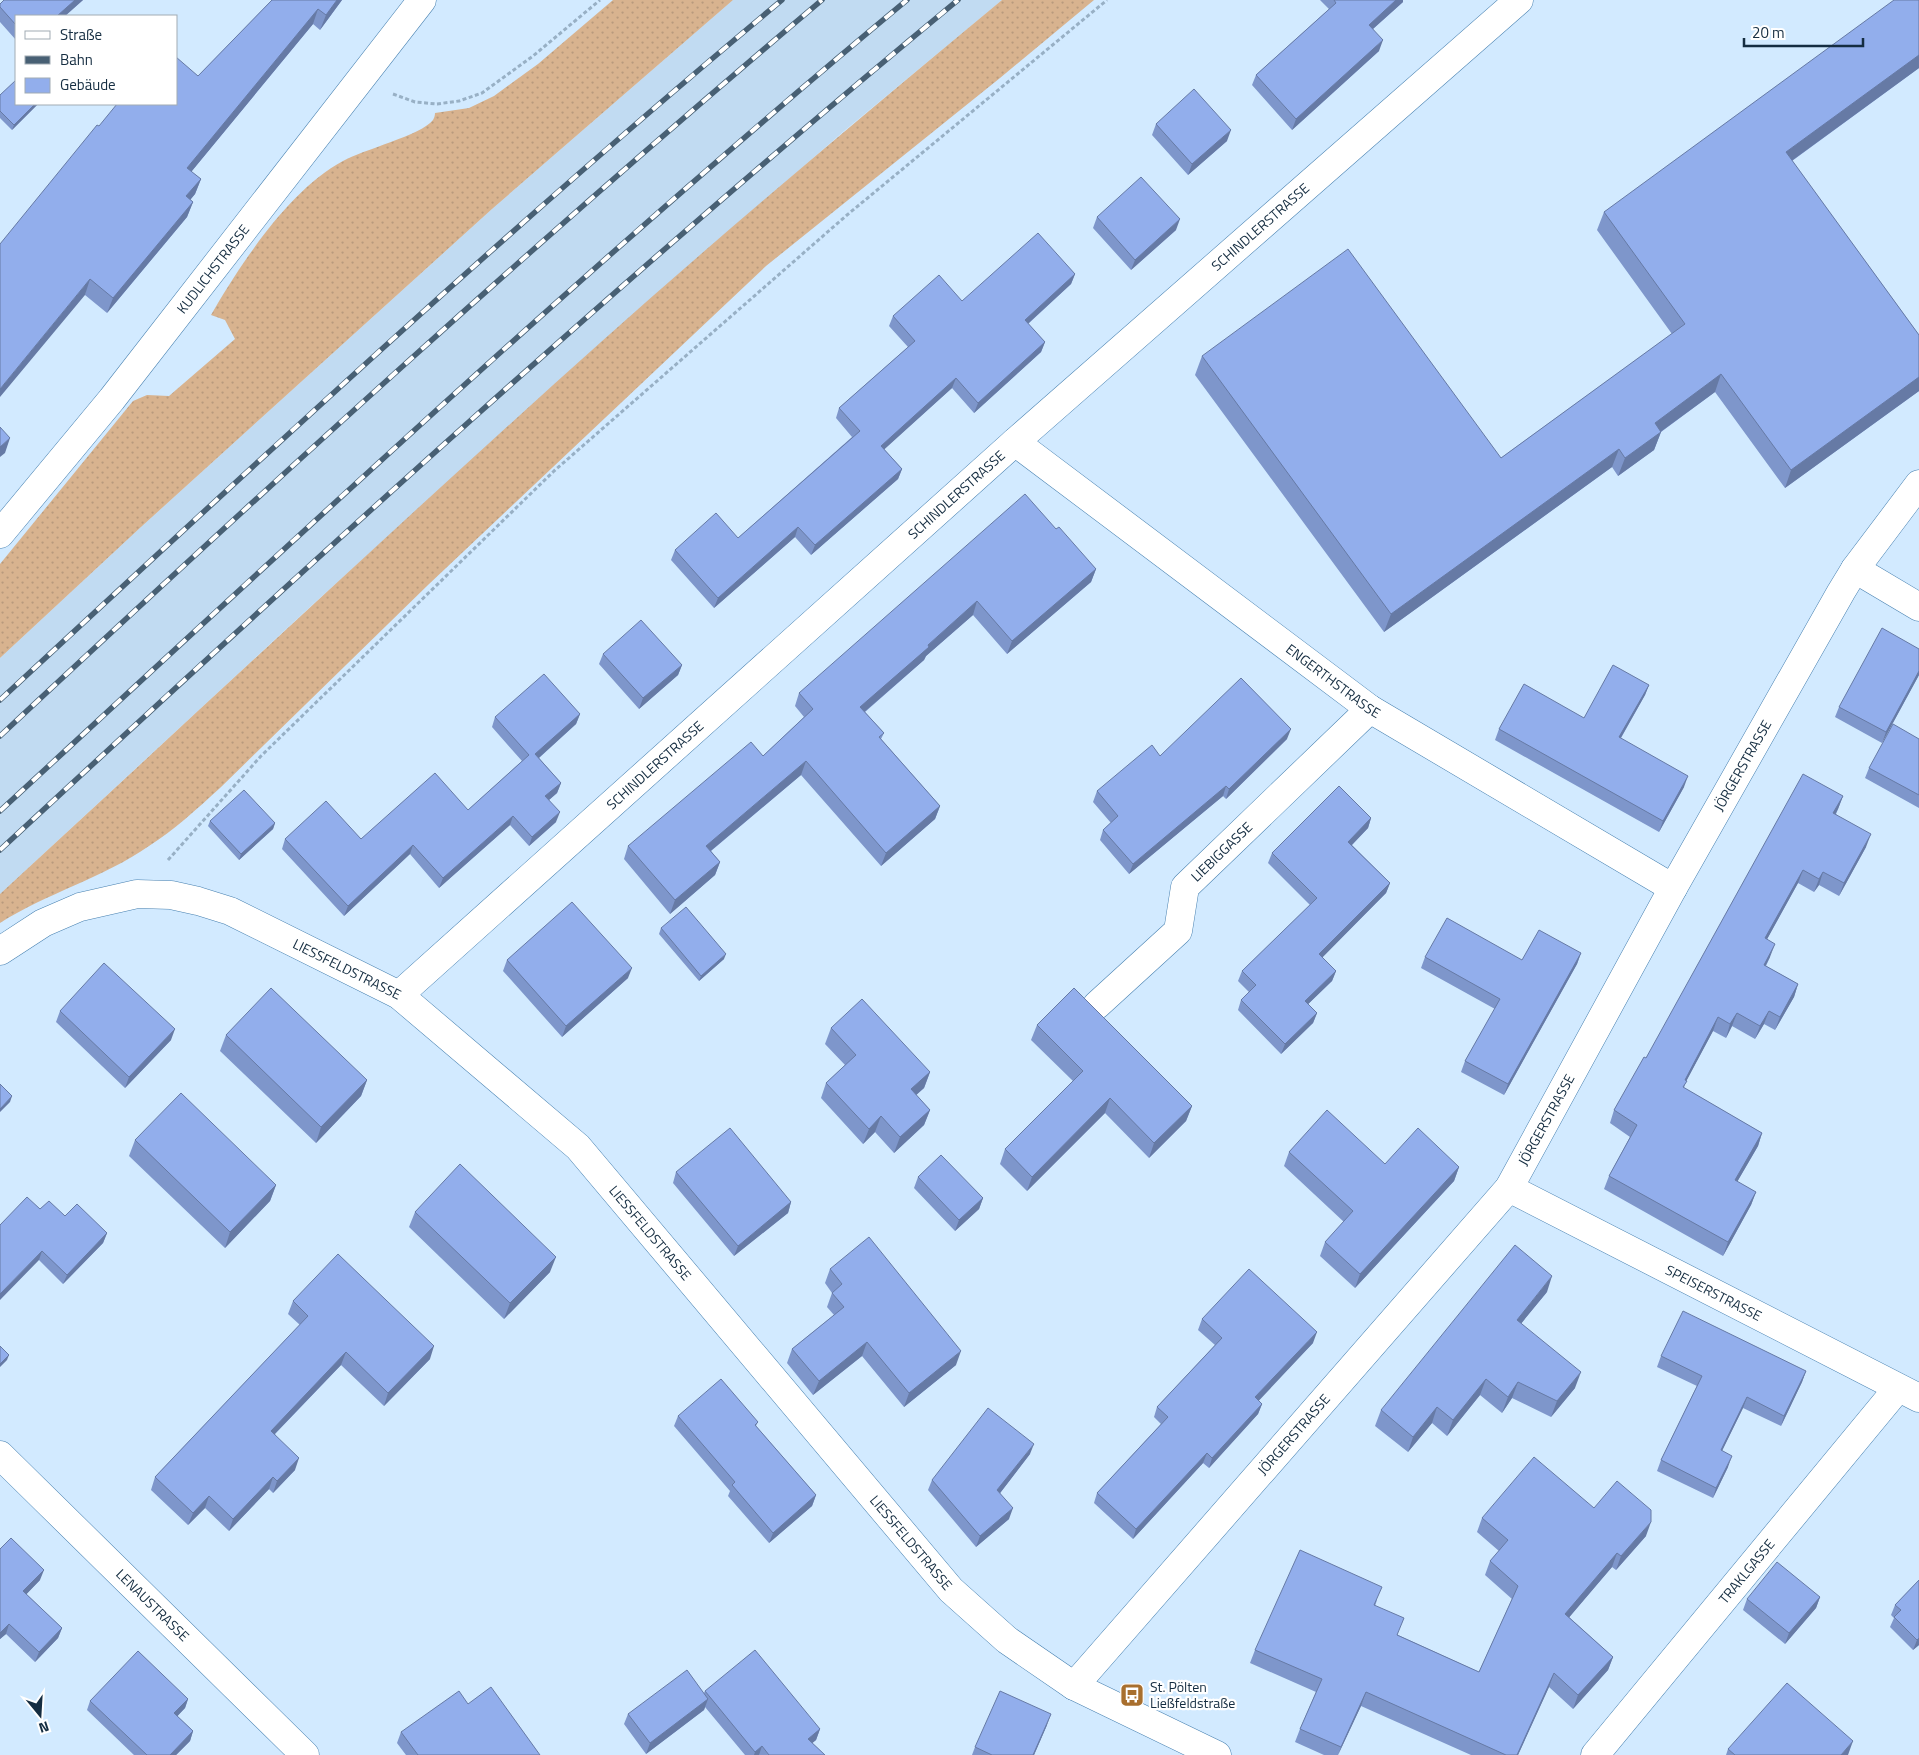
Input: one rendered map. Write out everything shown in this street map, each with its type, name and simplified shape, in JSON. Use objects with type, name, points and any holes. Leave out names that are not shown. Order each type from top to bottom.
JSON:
[{"type":"street","name":"KUDLICHSTRASSE","points":[[0,534],[112,399],[422,0]]},
{"type":"street","name":"SCHINDLERSTRASSE","points":[[399,995],[1014,442],[1519,0]]},
{"type":"street","name":"ENGERTHSTRASSE","points":[[1014,442],[1370,709],[1673,888]]},
{"type":"street","name":"JÖRGERSTRASSE","points":[[1074,1686],[1509,1188],[1673,888],[1855,569],[1919,484]]},
{"type":"street","points":[[1855,569],[1919,607]]},
{"type":"street","name":"LIEBIGGASSE","points":[[1097,1005],[1178,931],[1185,887],[1370,709]]},
{"type":"street","name":"LIESSFELDSTRASSE","points":[[0,951],[43,923],[80,907],[137,894],[171,895],[198,901],[230,912],[399,995],[578,1147],[951,1590],[1007,1640],[1074,1686],[1217,1755]]},
{"type":"street","name":"SPEISERSTRASSE","points":[[1509,1188],[1909,1393]]},
{"type":"street","name":"TRAKLGASSE","points":[[1595,1755],[1909,1393]]},
{"type":"street","name":"LENAUSTRASSE","points":[[0,1455],[305,1755]]},
{"type":"path","points":[[359,82],[415,102],[437,104],[459,101],[482,93],[534,56],[600,0]]},
{"type":"path","points":[[137,894],[261,756],[554,471],[846,215],[1107,0]]},
{"type":"shaded area","points":[[613,0],[733,0],[492,209],[141,527],[0,658],[0,564],[133,401],[147,395],[169,396],[235,339],[225,320],[211,315],[252,251],[285,209],[323,174],[343,161],[405,137],[427,126],[433,120],[435,113],[469,108],[494,96],[538,64]]},
{"type":"shaded area","points":[[733,0],[1002,0],[844,131],[603,341],[311,606],[0,894],[0,658],[141,527],[492,209]]},
{"type":"shaded area","points":[[1002,0],[1094,0],[766,266],[428,585],[220,788],[185,819],[158,840],[131,857],[94,877],[18,912],[0,923],[0,894],[375,548],[525,410],[700,255]]},
{"type":"building","points":[[4,0],[75,0],[58,15],[15,15],[15,24],[0,7]]},
{"type":"building","points":[[272,0],[337,0],[326,15],[318,9],[187,168],[201,179],[186,196],[193,202],[113,298],[90,279],[0,389],[0,244],[97,125],[99,126],[116,105],[178,105],[178,59],[198,76]]},
{"type":"building","points":[[1334,0],[1396,0],[1369,25],[1383,40],[1296,119],[1256,75],[1336,3]]},
{"type":"building","points":[[1894,0],[1919,0],[1919,55],[1786,152],[1919,335],[1919,377],[1791,470],[1721,374],[1655,423],[1661,432],[1625,458],[1619,449],[1391,614],[1202,356],[1348,249],[1501,458],[1685,324],[1604,212]]},
{"type":"building","points":[[15,81],[15,105],[34,105],[14,125],[0,111],[0,95]]},
{"type":"building","points":[[1194,89],[1231,130],[1192,164],[1156,124]]},
{"type":"building","points":[[1141,177],[1180,219],[1135,260],[1097,217]]},
{"type":"building","points":[[1038,233],[1075,274],[1025,320],[1045,342],[978,403],[956,378],[881,446],[902,469],[815,545],[798,527],[718,598],[675,550],[716,513],[738,538],[860,431],[839,408],[915,341],[893,316],[939,275],[962,301]]},
{"type":"building","points":[[0,427],[10,438],[0,447]]},
{"type":"building","points":[[1025,494],[1056,529],[1059,527],[1096,569],[1012,641],[977,601],[928,645],[929,647],[860,707],[884,733],[879,737],[940,806],[886,853],[806,761],[706,846],[720,862],[675,900],[628,846],[751,742],[763,756],[813,709],[799,693]]},
{"type":"building","points":[[641,620],[682,665],[643,698],[603,654]]},
{"type":"building","points":[[1882,628],[1919,649],[1919,671],[1886,732],[1839,707]]},
{"type":"building","points":[[1613,665],[1649,685],[1619,737],[1688,776],[1663,821],[1499,729],[1524,684],[1584,718]]},
{"type":"building","points":[[544,674],[580,714],[535,754],[561,783],[545,796],[560,812],[532,837],[513,816],[443,878],[413,845],[348,906],[285,839],[326,801],[361,839],[435,773],[468,810],[529,755],[495,717]]},
{"type":"building","points":[[1241,678],[1291,729],[1229,789],[1226,786],[1133,864],[1103,830],[1118,816],[1097,791],[1152,745],[1160,756]]},
{"type":"building","points":[[1893,724],[1919,739],[1919,795],[1869,768]]},
{"type":"building","points":[[1803,774],[1843,796],[1833,813],[1871,834],[1844,883],[1823,872],[1819,879],[1803,870],[1765,938],[1775,944],[1764,965],[1798,984],[1780,1017],[1769,1011],[1760,1026],[1737,1013],[1730,1024],[1718,1017],[1685,1080],[1687,1081],[1683,1087],[1762,1133],[1735,1180],[1756,1192],[1728,1242],[1609,1176],[1637,1125],[1614,1110],[1644,1057],[1646,1058]]},
{"type":"building","points":[[1339,786],[1371,818],[1348,842],[1390,883],[1319,954],[1336,971],[1305,1001],[1317,1013],[1285,1044],[1241,1000],[1256,985],[1242,971],[1317,898],[1272,853]]},
{"type":"building","points":[[244,790],[275,823],[241,854],[210,821]]},
{"type":"building","points":[[572,902],[632,968],[566,1026],[507,960]]},
{"type":"building","points":[[686,907],[726,954],[701,976],[661,928]]},
{"type":"building","points":[[1447,918],[1522,960],[1539,930],[1581,953],[1508,1084],[1465,1061],[1500,999],[1425,957]]},
{"type":"building","points":[[104,963],[175,1029],[129,1077],[60,1011]]},
{"type":"building","points":[[271,988],[367,1080],[321,1127],[226,1035]]},
{"type":"building","points":[[1074,988],[1192,1106],[1154,1143],[1110,1098],[1032,1177],[1005,1149],[1083,1071],[1037,1025]]},
{"type":"building","points":[[862,999],[930,1072],[911,1089],[930,1110],[900,1137],[881,1116],[869,1129],[826,1083],[856,1055],[831,1028]]},
{"type":"building","points":[[0,1084],[12,1096],[0,1109]]},
{"type":"building","points":[[181,1093],[276,1185],[230,1232],[135,1140]]},
{"type":"building","points":[[1327,1110],[1385,1164],[1418,1128],[1459,1167],[1360,1274],[1325,1242],[1353,1211],[1289,1152]]},
{"type":"building","points":[[730,1128],[791,1202],[738,1246],[676,1172]]},
{"type":"building","points":[[941,1155],[983,1198],[959,1220],[918,1177]]},
{"type":"building","points":[[460,1164],[556,1257],[510,1303],[415,1212]]},
{"type":"building","points":[[27,1197],[40,1209],[49,1201],[65,1216],[77,1204],[107,1233],[67,1275],[42,1251],[0,1294],[0,1225]]},
{"type":"building","points":[[869,1237],[961,1351],[909,1393],[867,1342],[819,1381],[792,1349],[844,1307],[832,1293],[842,1284],[830,1269]]},
{"type":"building","points":[[1515,1245],[1552,1276],[1517,1320],[1581,1372],[1557,1401],[1518,1382],[1508,1397],[1486,1379],[1453,1420],[1437,1407],[1413,1437],[1381,1410]]},
{"type":"building","points":[[338,1254],[434,1346],[388,1393],[346,1352],[271,1431],[299,1458],[277,1481],[273,1477],[233,1519],[209,1496],[193,1513],[155,1477],[308,1316],[293,1301]]},
{"type":"building","points":[[1249,1269],[1317,1332],[1255,1397],[1262,1404],[1212,1458],[1207,1453],[1136,1529],[1097,1493],[1168,1417],[1157,1407],[1222,1338],[1202,1319]]},
{"type":"building","points":[[1683,1311],[1806,1371],[1784,1416],[1747,1397],[1721,1450],[1732,1456],[1716,1488],[1661,1460],[1702,1376],[1661,1356]]},
{"type":"building","points":[[0,1346],[9,1355],[0,1364]]},
{"type":"building","points":[[721,1379],[758,1422],[755,1425],[816,1495],[773,1533],[732,1485],[735,1482],[678,1416]]},
{"type":"building","points":[[988,1408],[1034,1444],[997,1490],[1013,1508],[980,1536],[932,1480]]},
{"type":"building","points":[[1534,1457],[1594,1508],[1617,1481],[1651,1510],[1651,1522],[1621,1556],[1617,1553],[1565,1614],[1613,1657],[1578,1695],[1554,1673],[1517,1755],[1506,1755],[1366,1692],[1341,1747],[1300,1729],[1322,1679],[1255,1650],[1300,1550],[1382,1587],[1374,1605],[1404,1618],[1397,1635],[1479,1672],[1518,1586],[1490,1561],[1508,1540],[1482,1518]]},
{"type":"building","points":[[11,1538],[44,1570],[23,1591],[62,1628],[39,1652],[9,1624],[0,1633],[0,1549]]},
{"type":"building","points":[[1777,1562],[1820,1597],[1789,1633],[1747,1599]]},
{"type":"building","points":[[1919,1580],[1919,1638],[1917,1640],[1894,1617],[1901,1610],[1895,1605]]},
{"type":"building","points":[[755,1650],[820,1729],[808,1739],[825,1755],[769,1755],[762,1746],[755,1752],[705,1691]]},
{"type":"building","points":[[138,1651],[188,1699],[174,1713],[193,1731],[170,1755],[147,1755],[90,1701]]},
{"type":"building","points":[[687,1670],[708,1699],[650,1743],[628,1714]]},
{"type":"building","points":[[1787,1683],[1853,1741],[1841,1755],[1735,1755],[1728,1749]]},
{"type":"building","points":[[491,1687],[540,1755],[418,1755],[401,1732],[459,1691],[468,1704]]},
{"type":"building","points":[[1000,1691],[1051,1714],[1033,1755],[992,1755],[975,1747]]},
{"type":"railway","points":[[0,700],[289,433],[484,257],[582,170],[782,0]]},
{"type":"railway","points":[[0,736],[202,548],[406,363],[717,89],[822,0]]},
{"type":"railway","points":[[0,811],[561,298],[907,0]]},
{"type":"railway","points":[[0,850],[235,633],[473,418],[714,207],[958,0]]},
{"type":"place","name":"St. Pölten Ließfeldstraße","points":[[1132,1695]]}]
